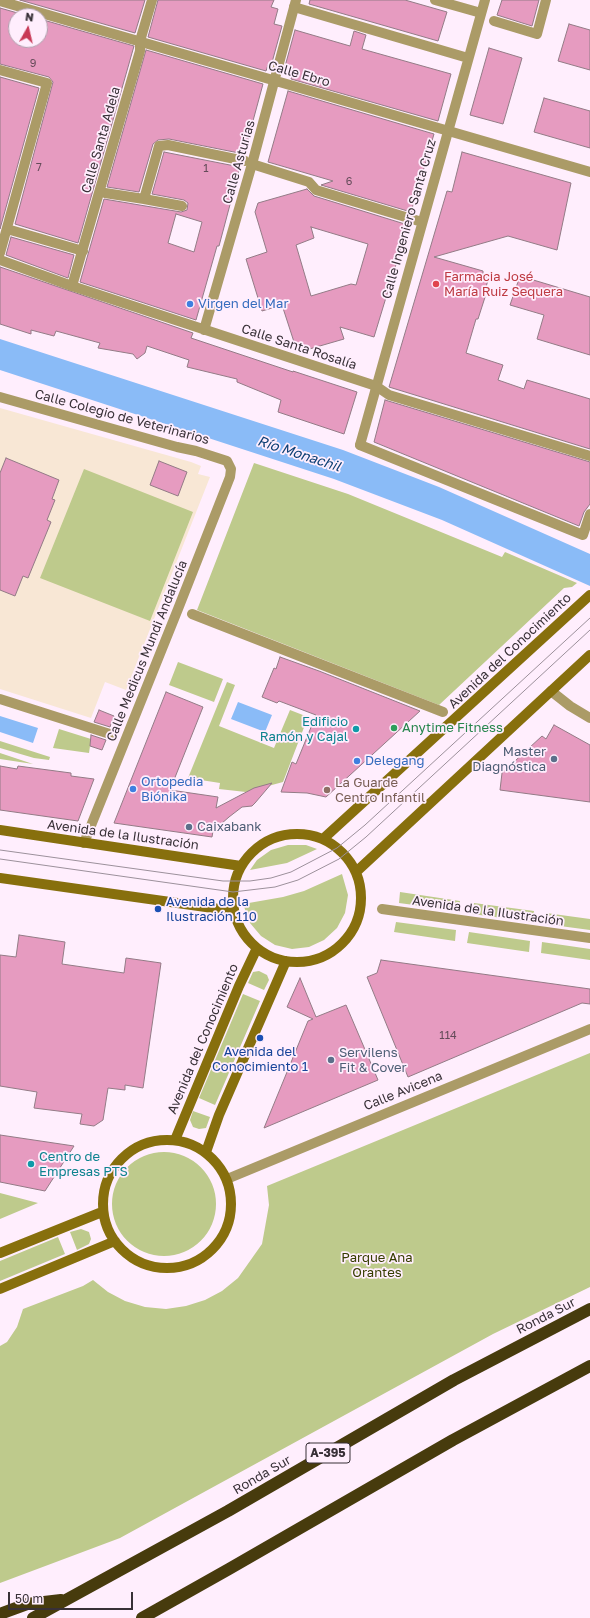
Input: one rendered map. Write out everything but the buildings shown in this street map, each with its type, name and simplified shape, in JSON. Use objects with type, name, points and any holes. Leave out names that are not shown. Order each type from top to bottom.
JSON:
[{"type":"highway","name":"Ronda Sur","points":[[33,1618],[228,1511],[454,1380],[590,1309]]},
{"type":"highway","points":[[142,1618],[230,1570],[453,1440],[590,1366]]},
{"type":"highway","points":[[0,1614],[27,1604],[68,1600]]},
{"type":"main road","name":"Avenida del Conocimiento","points":[[323,839],[590,594]]},
{"type":"main road","points":[[356,872],[590,654]]},
{"type":"main road","name":"Avenida de la Ilustración","points":[[0,830],[241,866]]},
{"type":"main road","points":[[300,834],[323,839],[341,851],[356,872],[360,884],[361,908],[351,933],[343,944],[322,958],[310,961],[286,961],[271,956],[257,948],[242,931],[234,910],[234,886],[241,866],[257,848],[277,837],[300,834]]},
{"type":"main road","points":[[0,878],[234,910]]},
{"type":"main road","name":"Avenida del Conocimiento","points":[[175,1140],[239,986],[257,948]]},
{"type":"main road","points":[[206,1152],[219,1115],[286,961]]},
{"type":"main road","points":[[156,1140],[175,1140],[187,1143],[206,1152],[218,1165],[226,1179],[231,1200],[228,1225],[215,1246],[198,1260],[179,1267],[158,1267],[146,1264],[122,1252],[107,1227],[102,1212],[101,1197],[112,1171],[120,1160],[128,1152],[156,1140]]},
{"type":"main road","points":[[0,1253],[102,1212]]},
{"type":"main road","points":[[0,1289],[115,1241]]},
{"type":"street","name":"Calle Ebro","points":[[0,0],[590,172]]},
{"type":"street","name":"Calle Santa Adela","points":[[72,286],[140,51],[140,41],[152,0]]},
{"type":"street","points":[[436,0],[481,13]]},
{"type":"street","name":"Calle Ingeniero Santa Cruz","points":[[485,0],[360,445],[583,535],[590,514]]},
{"type":"street","points":[[494,21],[537,34],[546,0]]},
{"type":"street","points":[[295,3],[468,58]]},
{"type":"street","name":"Calle Asturias","points":[[204,330],[249,162],[274,80],[295,3]]},
{"type":"street","points":[[0,70],[47,83],[0,253]]},
{"type":"street","points":[[144,199],[159,146],[168,145],[249,162],[309,182],[316,190],[422,222]]},
{"type":"street","points":[[105,193],[182,206]]},
{"type":"street","points":[[7,229],[83,251]]},
{"type":"street","name":"Calle Santa Rosalía","points":[[0,260],[72,286],[376,386],[389,394],[590,456]]},
{"type":"street","name":"Calle Colegio de Veterinarios","points":[[0,397],[196,451],[227,461],[231,469]]},
{"type":"street","name":"Calle Medicus Mundi Andalucía","points":[[84,843],[230,477],[231,469]]},
{"type":"street","points":[[192,614],[443,712]]},
{"type":"street","points":[[551,691],[570,706],[590,718]]},
{"type":"street","points":[[0,699],[113,735]]},
{"type":"street","name":"Avenida de la Ilustración","points":[[382,909],[590,938]]},
{"type":"street","name":"Calle Avicena","points":[[226,1179],[590,1029]]},
{"type":"shaded area","points":[[0,408],[191,462],[201,466],[198,474],[210,477],[126,690],[105,682],[91,718],[0,689]]},
{"type":"green space","points":[[254,463],[348,494],[502,557],[505,552],[577,583],[572,587],[564,588],[439,705],[197,610]]},
{"type":"green space","points":[[84,469],[193,512],[150,621],[40,578]]},
{"type":"green space","points":[[178,662],[223,679],[214,702],[169,685]]},
{"type":"green space","points":[[227,682],[235,685],[219,726],[274,748],[290,710],[308,717],[283,782],[246,792],[219,789],[220,783],[188,778]]},
{"type":"green space","points":[[59,729],[91,739],[89,753],[53,748]]},
{"type":"green space","points":[[0,741],[50,757],[49,760],[34,758],[0,748]]},
{"type":"green space","points":[[0,753],[33,764],[0,759]]},
{"type":"green space","points":[[288,845],[306,845],[317,849],[287,863],[250,870],[257,860],[271,850]]},
{"type":"green space","points":[[342,874],[348,895],[345,913],[337,928],[324,940],[309,947],[292,949],[275,945],[261,936],[250,923],[243,904],[283,897],[304,891]]},
{"type":"green space","points":[[400,892],[460,901],[459,911],[399,903]]},
{"type":"green space","points":[[474,903],[534,911],[533,922],[472,914]]},
{"type":"green space","points":[[546,913],[590,919],[590,930],[545,924]]},
{"type":"green space","points":[[396,922],[456,930],[455,941],[394,932]]},
{"type":"green space","points":[[469,932],[530,941],[529,952],[467,943]]},
{"type":"green space","points":[[542,942],[590,949],[590,960],[541,953]]},
{"type":"green space","points":[[259,971],[267,975],[269,980],[264,990],[248,983],[253,972]]},
{"type":"green space","points":[[243,994],[260,1001],[215,1105],[199,1098]]},
{"type":"green space","name":"Parque Ana Orantes","points":[[590,1053],[590,1287],[493,1334],[120,1538],[0,1583],[0,1346],[7,1342],[17,1327],[23,1309],[83,1286],[93,1280],[108,1292],[125,1301],[145,1307],[166,1309],[186,1306],[205,1300],[222,1291],[238,1278],[262,1244],[269,1205],[267,1186]]},
{"type":"green space","points":[[193,1111],[210,1117],[206,1128],[199,1129],[193,1127],[190,1120]]},
{"type":"green space","points":[[164,1152],[184,1156],[201,1167],[212,1184],[216,1204],[212,1224],[201,1241],[184,1252],[164,1256],[144,1252],[127,1241],[116,1224],[112,1204],[116,1184],[127,1167],[144,1156]]},
{"type":"green space","points":[[0,1193],[38,1203],[0,1219]]},
{"type":"green space","points":[[81,1229],[89,1232],[91,1239],[89,1244],[77,1250],[70,1232]]},
{"type":"green space","points":[[58,1237],[65,1254],[0,1281],[0,1261]]},
{"type":"water","name":"Río Monachil","points":[[0,339],[343,450],[439,487],[590,554],[590,586],[442,520],[334,479],[0,370]]},
{"type":"water","points":[[238,702],[272,715],[265,732],[231,719]]},
{"type":"water","points":[[0,716],[38,728],[33,743],[0,732]]},
{"type":"tram line","points":[[0,850],[223,881],[250,881],[271,878],[291,872],[337,848],[365,825],[590,618]]},
{"type":"tram line","points":[[0,859],[233,892],[275,887],[298,880],[339,859],[366,837],[590,630]]},
{"type":"place","name":"Farmacia José María Ruiz Sequera","points":[[436,284]]},
{"type":"place","name":"Virgen del Mar","points":[[190,304]]},
{"type":"place","name":"Anytime Fitness","points":[[394,728]]},
{"type":"place","name":"Edificio Ramón y Cajal","points":[[356,729]]},
{"type":"place","name":"Master Diagnóstica","points":[[554,759]]},
{"type":"place","name":"Delegang","points":[[357,761]]},
{"type":"place","name":"Ortopedia Biónika","points":[[133,789]]},
{"type":"place","name":"La Guarde Centro Infantil","points":[[327,790]]},
{"type":"place","name":"Caixabank","points":[[189,827]]},
{"type":"place","name":"Avenida de la Ilustración 110","points":[[158,909]]},
{"type":"place","name":"Avenida del Conocimiento 1","points":[[260,1038]]},
{"type":"place","name":"Servilens Fit & Cover","points":[[331,1060]]},
{"type":"place","name":"Centro de Empresas PTS","points":[[31,1164]]}]
